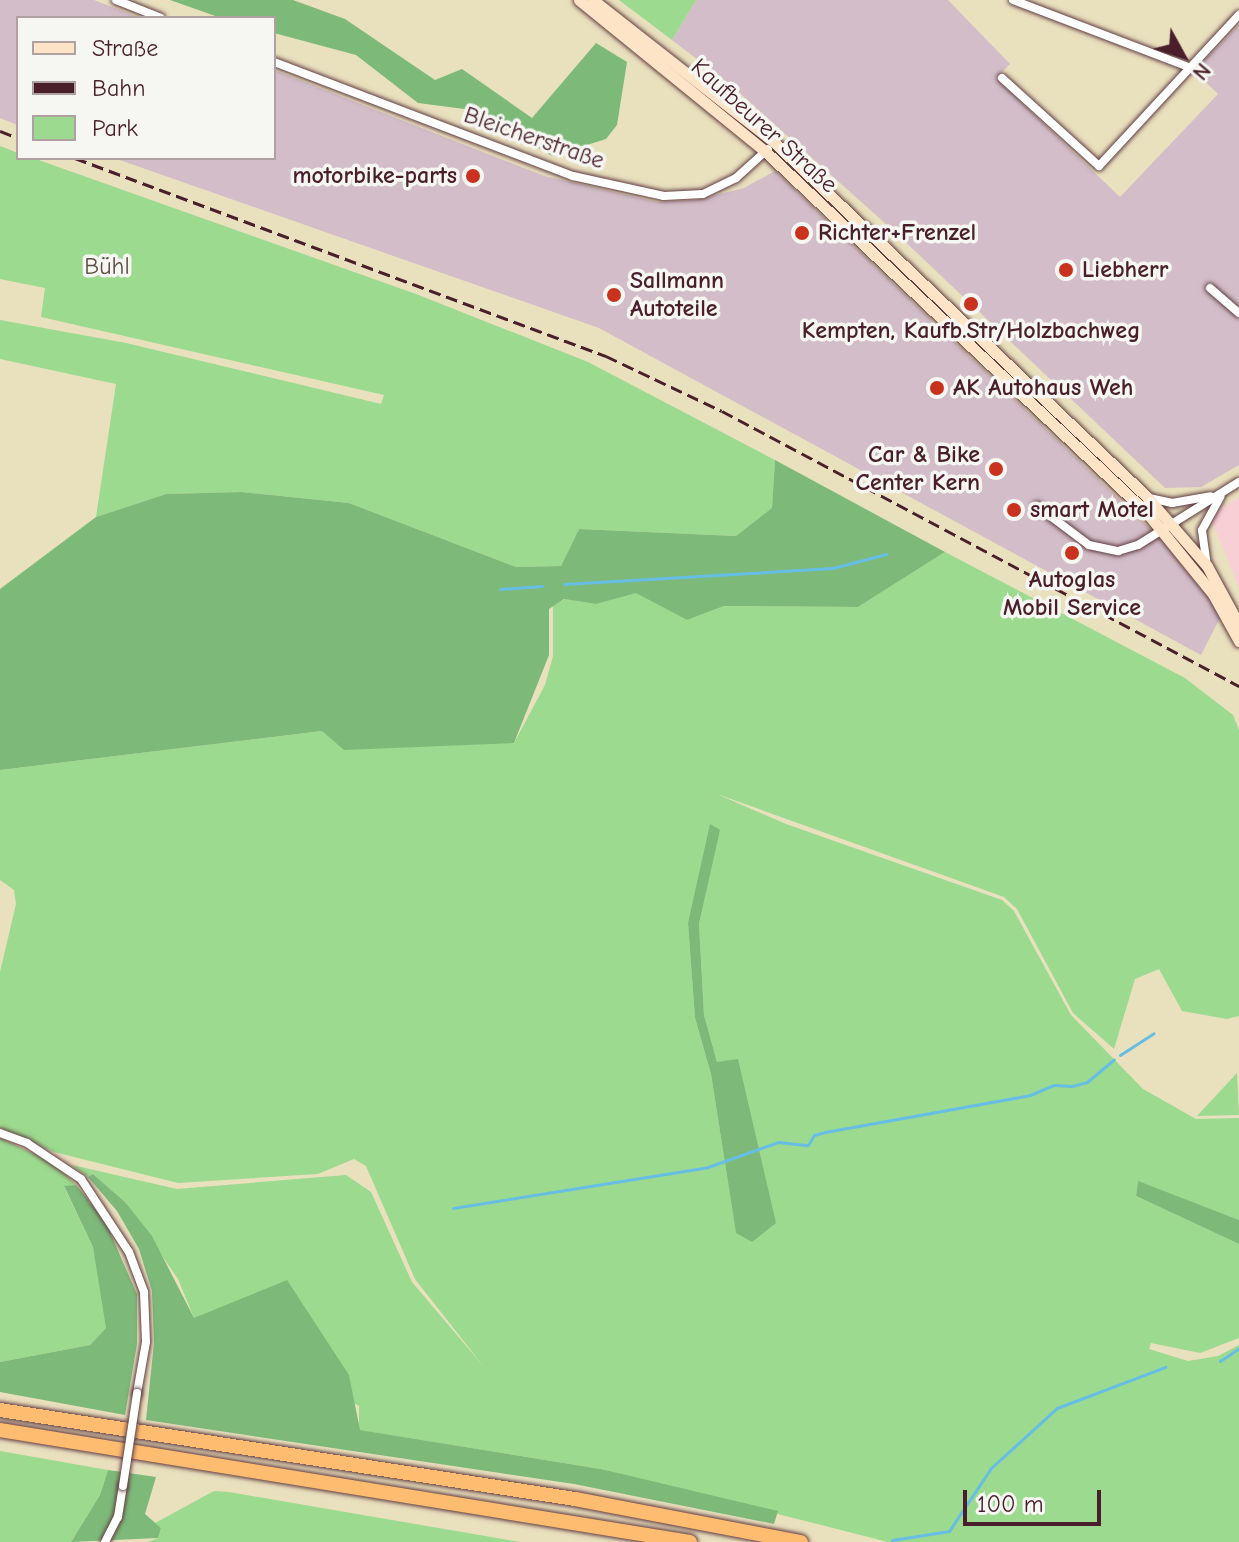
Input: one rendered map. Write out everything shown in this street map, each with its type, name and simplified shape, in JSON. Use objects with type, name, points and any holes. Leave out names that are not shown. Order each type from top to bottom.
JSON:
[{"type":"highway","points":[[0,1410],[575,1499],[801,1542]]},
{"type":"highway","points":[[0,1430],[690,1542]]},
{"type":"main road","name":"Kaufbeurer Straße","points":[[579,0],[770,147],[1207,566],[1239,625]]},
{"type":"main road","name":"Kaufbeurer Straße","points":[[593,0],[770,147],[1147,497],[1213,594],[1239,641]]},
{"type":"street","points":[[116,0],[156,16]]},
{"type":"street","points":[[1013,0],[1191,68]]},
{"type":"street","points":[[1002,78],[1099,166],[1239,15]]},
{"type":"street","name":"Bleicherstraße","points":[[276,63],[561,172],[664,196],[703,194],[736,178],[770,147]]},
{"type":"street","points":[[1210,288],[1239,313]]},
{"type":"street","points":[[1037,506],[1099,549],[1126,550],[1239,482]]},
{"type":"street","points":[[1147,497],[1179,503],[1222,493]]},
{"type":"street","points":[[1207,566],[1202,530],[1222,493]]},
{"type":"street","points":[[0,1133],[27,1143],[81,1179],[123,1239],[144,1292],[146,1342],[118,1517],[105,1542]]},
{"type":"shaded area","points":[[0,0],[94,0],[135,16],[16,16],[16,124],[0,118]]},
{"type":"shaded area","name":"Liebherr","points":[[696,0],[948,0],[1010,64],[996,78],[1120,197],[1218,94],[1194,71],[1239,25],[1239,465],[1201,487],[1165,488],[897,234],[732,86],[672,40]]},
{"type":"shaded area","points":[[276,71],[544,176],[657,202],[696,200],[744,188],[775,171],[1186,563],[1222,614],[1201,655],[599,328],[120,160],[276,160]]},
{"type":"shaded area","points":[[1239,497],[1239,588],[1210,516]]},
{"type":"green space","points":[[170,0],[293,0],[345,19],[435,80],[462,69],[532,118],[596,43],[627,62],[617,125],[606,139],[552,156],[472,110],[418,103],[356,55],[276,34],[276,16],[215,16]]},
{"type":"green space","points":[[619,0],[696,0],[672,40]]},
{"type":"green space","name":"Bühl","points":[[0,146],[16,152],[16,160],[39,160],[416,294],[588,362],[775,460],[772,509],[736,536],[579,529],[561,566],[516,567],[349,503],[241,492],[166,494],[96,517],[116,384],[0,359],[0,320],[126,343],[381,404],[384,395],[41,317],[45,288],[0,279]]},
{"type":"green space","points":[[775,460],[945,552],[858,607],[724,606],[687,620],[636,593],[596,604],[564,599],[549,609],[549,655],[514,743],[344,750],[322,731],[0,770],[0,589],[96,517],[166,494],[241,492],[349,503],[516,567],[561,566],[579,529],[736,536],[772,508]]},
{"type":"green space","points":[[945,552],[1185,678],[1233,715],[1239,730],[1239,1016],[1227,1019],[1182,1011],[1159,969],[1135,979],[1114,1049],[1073,1013],[1017,909],[1004,897],[717,794],[786,824],[1002,900],[1014,911],[1071,1015],[1143,1089],[1196,1119],[1239,1118],[1239,1220],[1138,1182],[1136,1196],[1239,1244],[1239,1338],[1200,1353],[1151,1343],[1149,1349],[1188,1361],[1218,1356],[1239,1345],[1239,1542],[888,1542],[601,1469],[359,1430],[359,1406],[194,1318],[178,1279],[125,1202],[93,1174],[88,1177],[72,1165],[177,1189],[346,1175],[371,1192],[412,1282],[484,1367],[415,1279],[366,1166],[354,1159],[318,1174],[178,1183],[54,1152],[0,1128],[0,972],[16,904],[14,890],[0,880],[0,770],[322,731],[514,743],[545,685],[553,656],[553,606],[565,599],[596,604],[636,592],[687,620],[724,606],[858,607]],"holes":[[[719,830],[699,924],[704,1015],[717,1062],[736,1232],[711,1074],[695,1018],[688,923]]]},
{"type":"green space","points":[[710,824],[720,830],[699,924],[704,1015],[717,1062],[738,1059],[776,1223],[752,1242],[736,1233],[711,1074],[695,1018],[688,923]]},
{"type":"green space","points":[[1237,1073],[1239,1115],[1197,1116]]},
{"type":"green space","points":[[0,1138],[53,1163],[76,1185],[64,1187],[93,1247],[105,1299],[106,1328],[90,1345],[0,1362]]},
{"type":"green space","points":[[93,1174],[125,1202],[152,1236],[194,1318],[287,1280],[349,1375],[360,1430],[601,1469],[778,1511],[774,1524],[574,1484],[146,1420],[154,1343],[152,1291],[139,1249],[117,1211],[88,1177]]},
{"type":"green space","points":[[1138,1181],[1239,1220],[1239,1244],[1136,1196]]},
{"type":"green space","points":[[76,1185],[105,1221],[137,1294],[137,1344],[125,1415],[0,1392],[0,1362],[90,1345],[106,1328],[93,1247],[64,1186]]},
{"type":"green space","points":[[0,1451],[108,1470],[100,1495],[71,1542],[0,1542]]},
{"type":"green space","points":[[108,1470],[156,1477],[145,1514],[161,1528],[158,1538],[71,1542],[100,1495]]},
{"type":"green space","points":[[214,1491],[520,1542],[148,1542],[158,1538],[161,1528],[155,1523]]},
{"type":"waterway","points":[[564,584],[833,568],[886,554]]},
{"type":"waterway","points":[[500,589],[542,586]]},
{"type":"waterway","points":[[1120,1055],[1154,1033]]},
{"type":"waterway","points":[[453,1208],[708,1167],[778,1142],[808,1145],[814,1135],[825,1132],[1030,1095],[1054,1085],[1072,1086],[1087,1082],[1114,1059]]},
{"type":"waterway","points":[[1220,1361],[1239,1348]]},
{"type":"waterway","points":[[892,1540],[949,1531],[991,1468],[1057,1408],[1165,1367]]},
{"type":"railway","points":[[0,131],[16,137]]},
{"type":"railway","points":[[80,160],[606,356],[722,411],[1239,686]]},
{"type":"place","name":"motorbike-parts","points":[[473,176]]},
{"type":"place","name":"Richter+Frenzel","points":[[802,233]]},
{"type":"place","name":"Liebherr","points":[[1066,270]]},
{"type":"place","name":"Sallmann Autoteile","points":[[614,295]]},
{"type":"place","name":"Kempten, Kaufb.Str/Holzbachweg","points":[[971,304]]},
{"type":"place","name":"AK Autohaus Weh","points":[[937,388]]},
{"type":"place","name":"Car & Bike Center Kern","points":[[996,469]]},
{"type":"place","name":"smart Motel","points":[[1014,510]]},
{"type":"place","name":"Autoglas Mobil Service","points":[[1072,553]]}]
